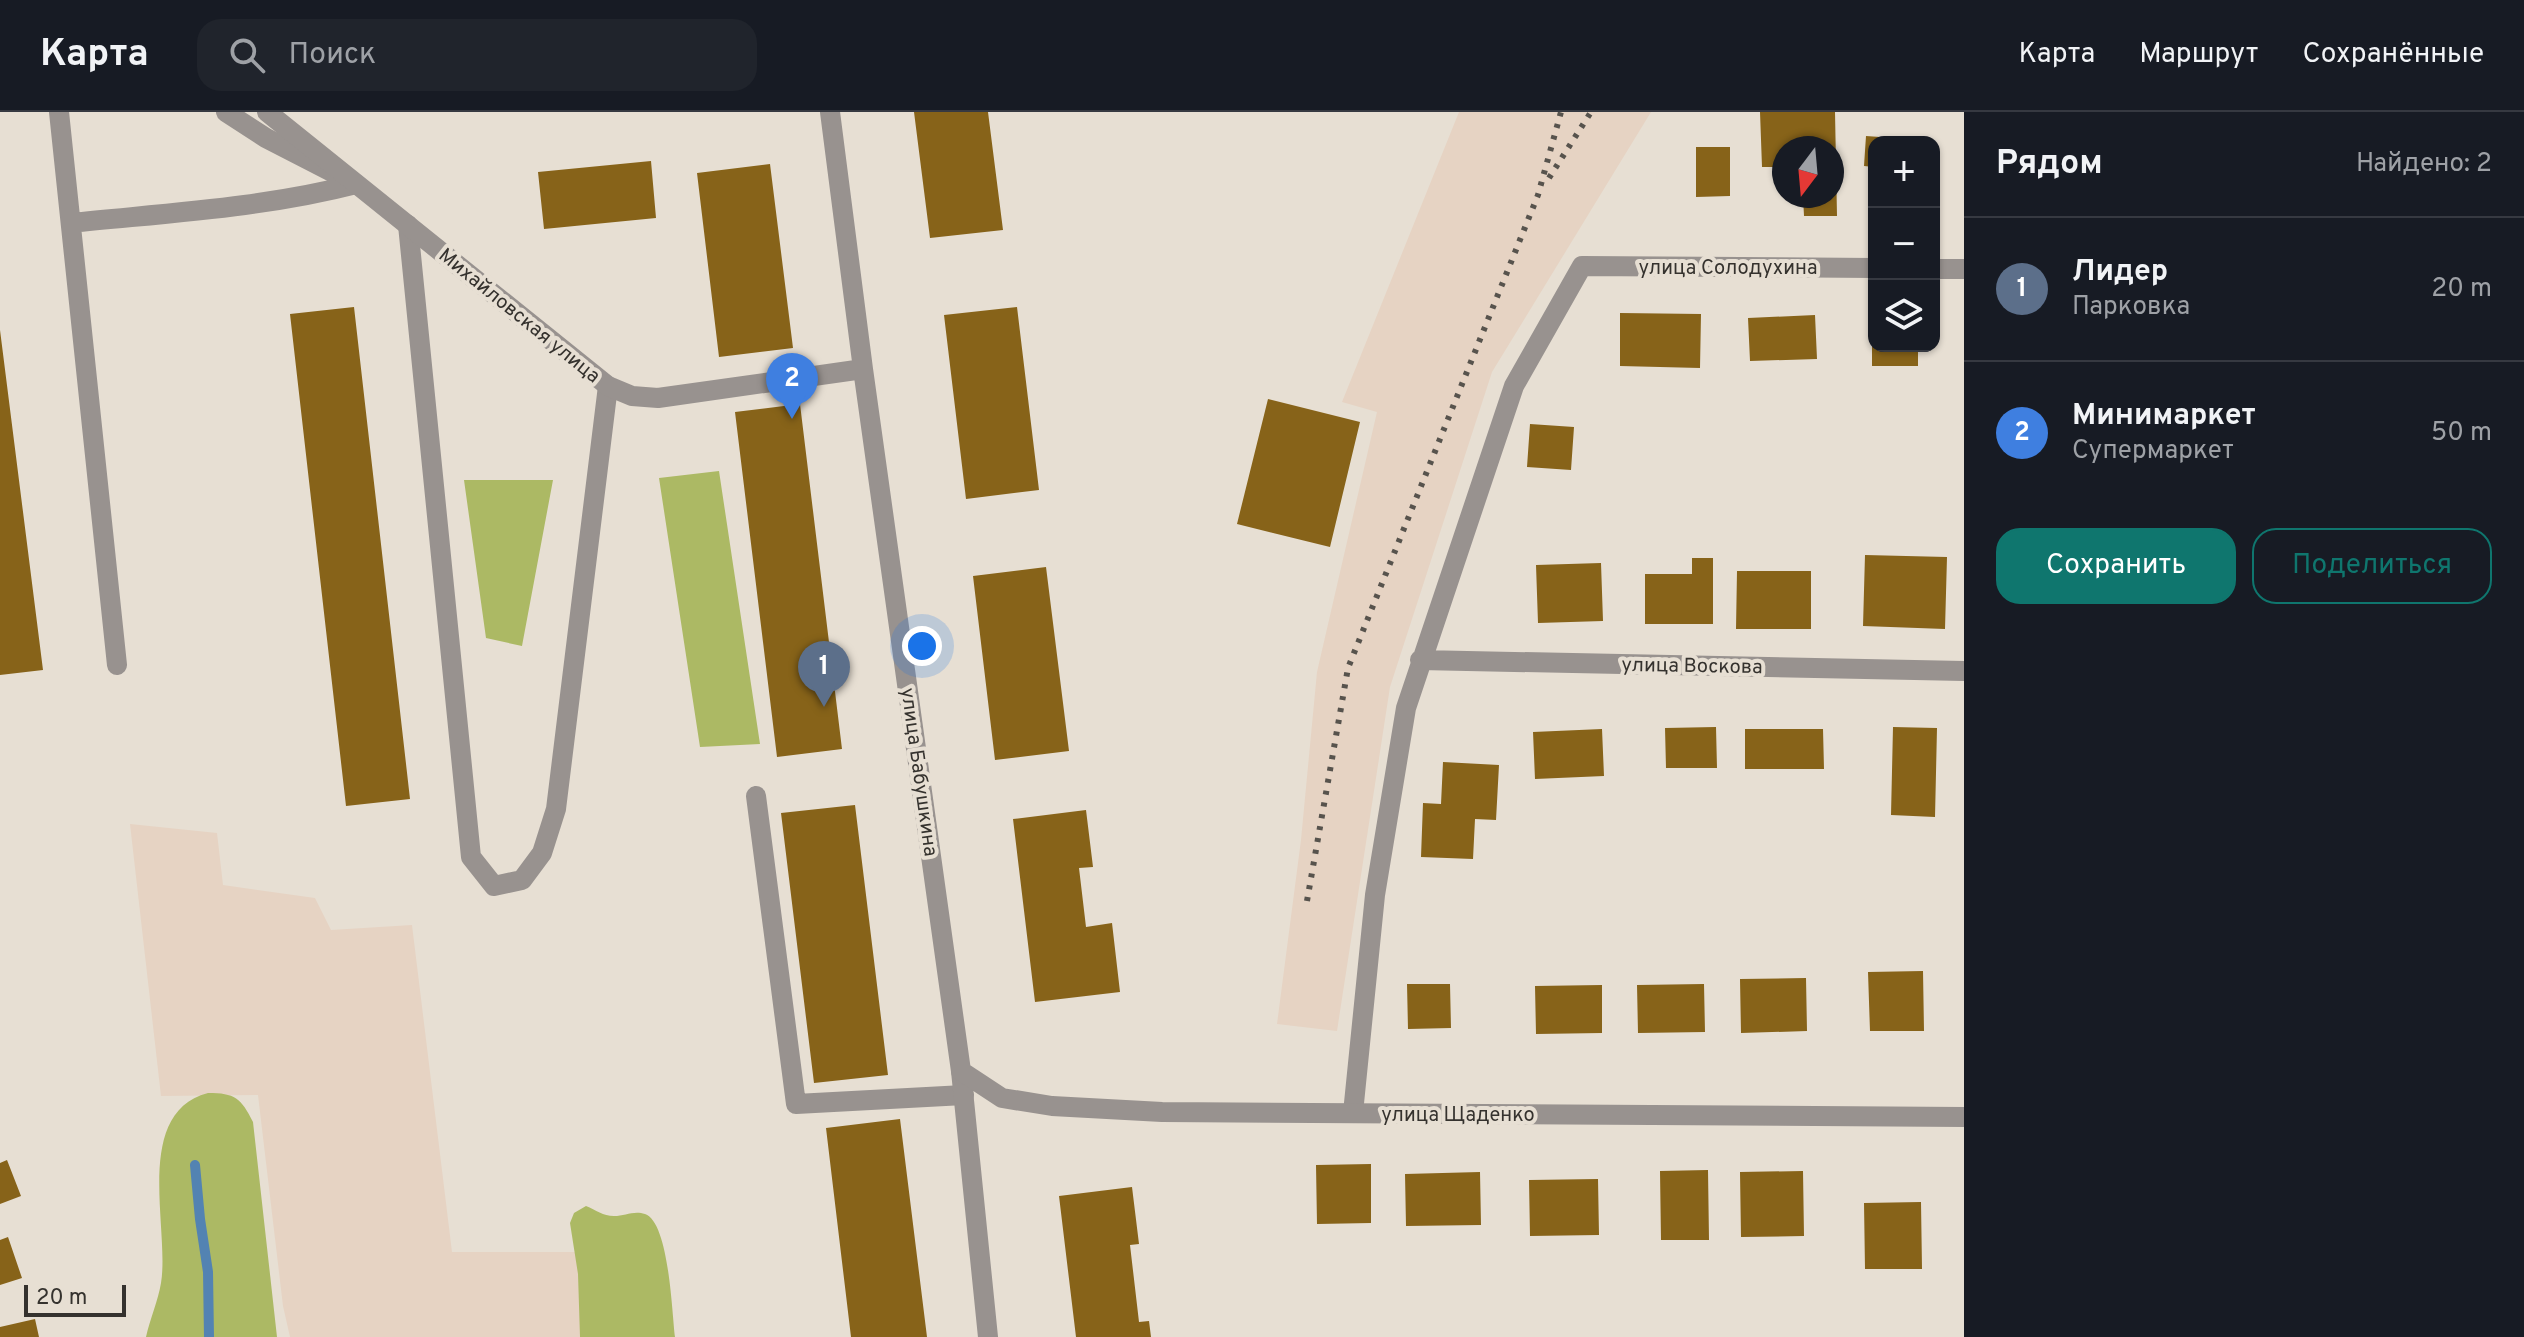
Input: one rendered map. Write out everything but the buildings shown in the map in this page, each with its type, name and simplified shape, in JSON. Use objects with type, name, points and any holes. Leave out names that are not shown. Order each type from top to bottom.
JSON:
[{"type":"street","points":[[59,112],[117,665]]},
{"type":"street","points":[[226,112],[266,138],[356,184]]},
{"type":"street","name":"Михайловская улица","points":[[267,112],[608,386],[632,396],[658,398],[863,369]]},
{"type":"street","name":"улица Бабушкина","points":[[830,112],[961,1071],[988,1337]]},
{"type":"street","points":[[71,223],[275,201],[356,184]]},
{"type":"street","points":[[408,225],[471,857],[494,886],[522,880],[542,853],[556,809],[608,386]]},
{"type":"street","name":"улица Солодухина","points":[[1420,660],[1514,386],[1582,266],[1868,268]]},
{"type":"street","points":[[1940,269],[1964,269]]},
{"type":"street","points":[[1353,1113],[1375,895],[1406,708],[1420,660]]},
{"type":"street","name":"улица Воскова","points":[[1420,660],[1964,671]]},
{"type":"street","points":[[756,796],[796,1104],[964,1095]]},
{"type":"street","name":"улица Щаденко","points":[[961,1071],[1002,1098],[1052,1106],[1162,1112],[1964,1117]]},
{"type":"shaded area","points":[[1459,112],[1651,112],[1492,372],[1390,687],[1337,1031],[1277,1024],[1301,840],[1317,672],[1377,412],[1342,402]]},
{"type":"shaded area","points":[[130,824],[217,833],[223,885],[315,898],[331,930],[412,925],[452,1252],[588,1252],[592,1337],[290,1337],[283,1306],[258,1095],[161,1096]]},
{"type":"green space","points":[[719,471],[760,744],[700,747],[659,478]]},
{"type":"green space","points":[[464,480],[553,480],[522,646],[486,638]]},
{"type":"green space","points":[[208,1093],[236,1098],[253,1122],[277,1337],[146,1337],[161,1283],[159,1175],[162,1148],[170,1124],[185,1105]]},
{"type":"green space","points":[[586,1206],[610,1216],[641,1213],[653,1221],[664,1250],[675,1337],[580,1337],[578,1274],[570,1223],[574,1213]]},
{"type":"waterway","points":[[195,1165],[208,1272],[209,1337]]},
{"type":"railway","points":[[1307,901],[1348,668],[1538,195],[1561,112]]},
{"type":"railway","points":[[1549,178],[1591,112]]},
{"type":"place","name":"Минимаркет","points":[[792,419]]},
{"type":"place","name":"Лидер","points":[[824,707]]}]
